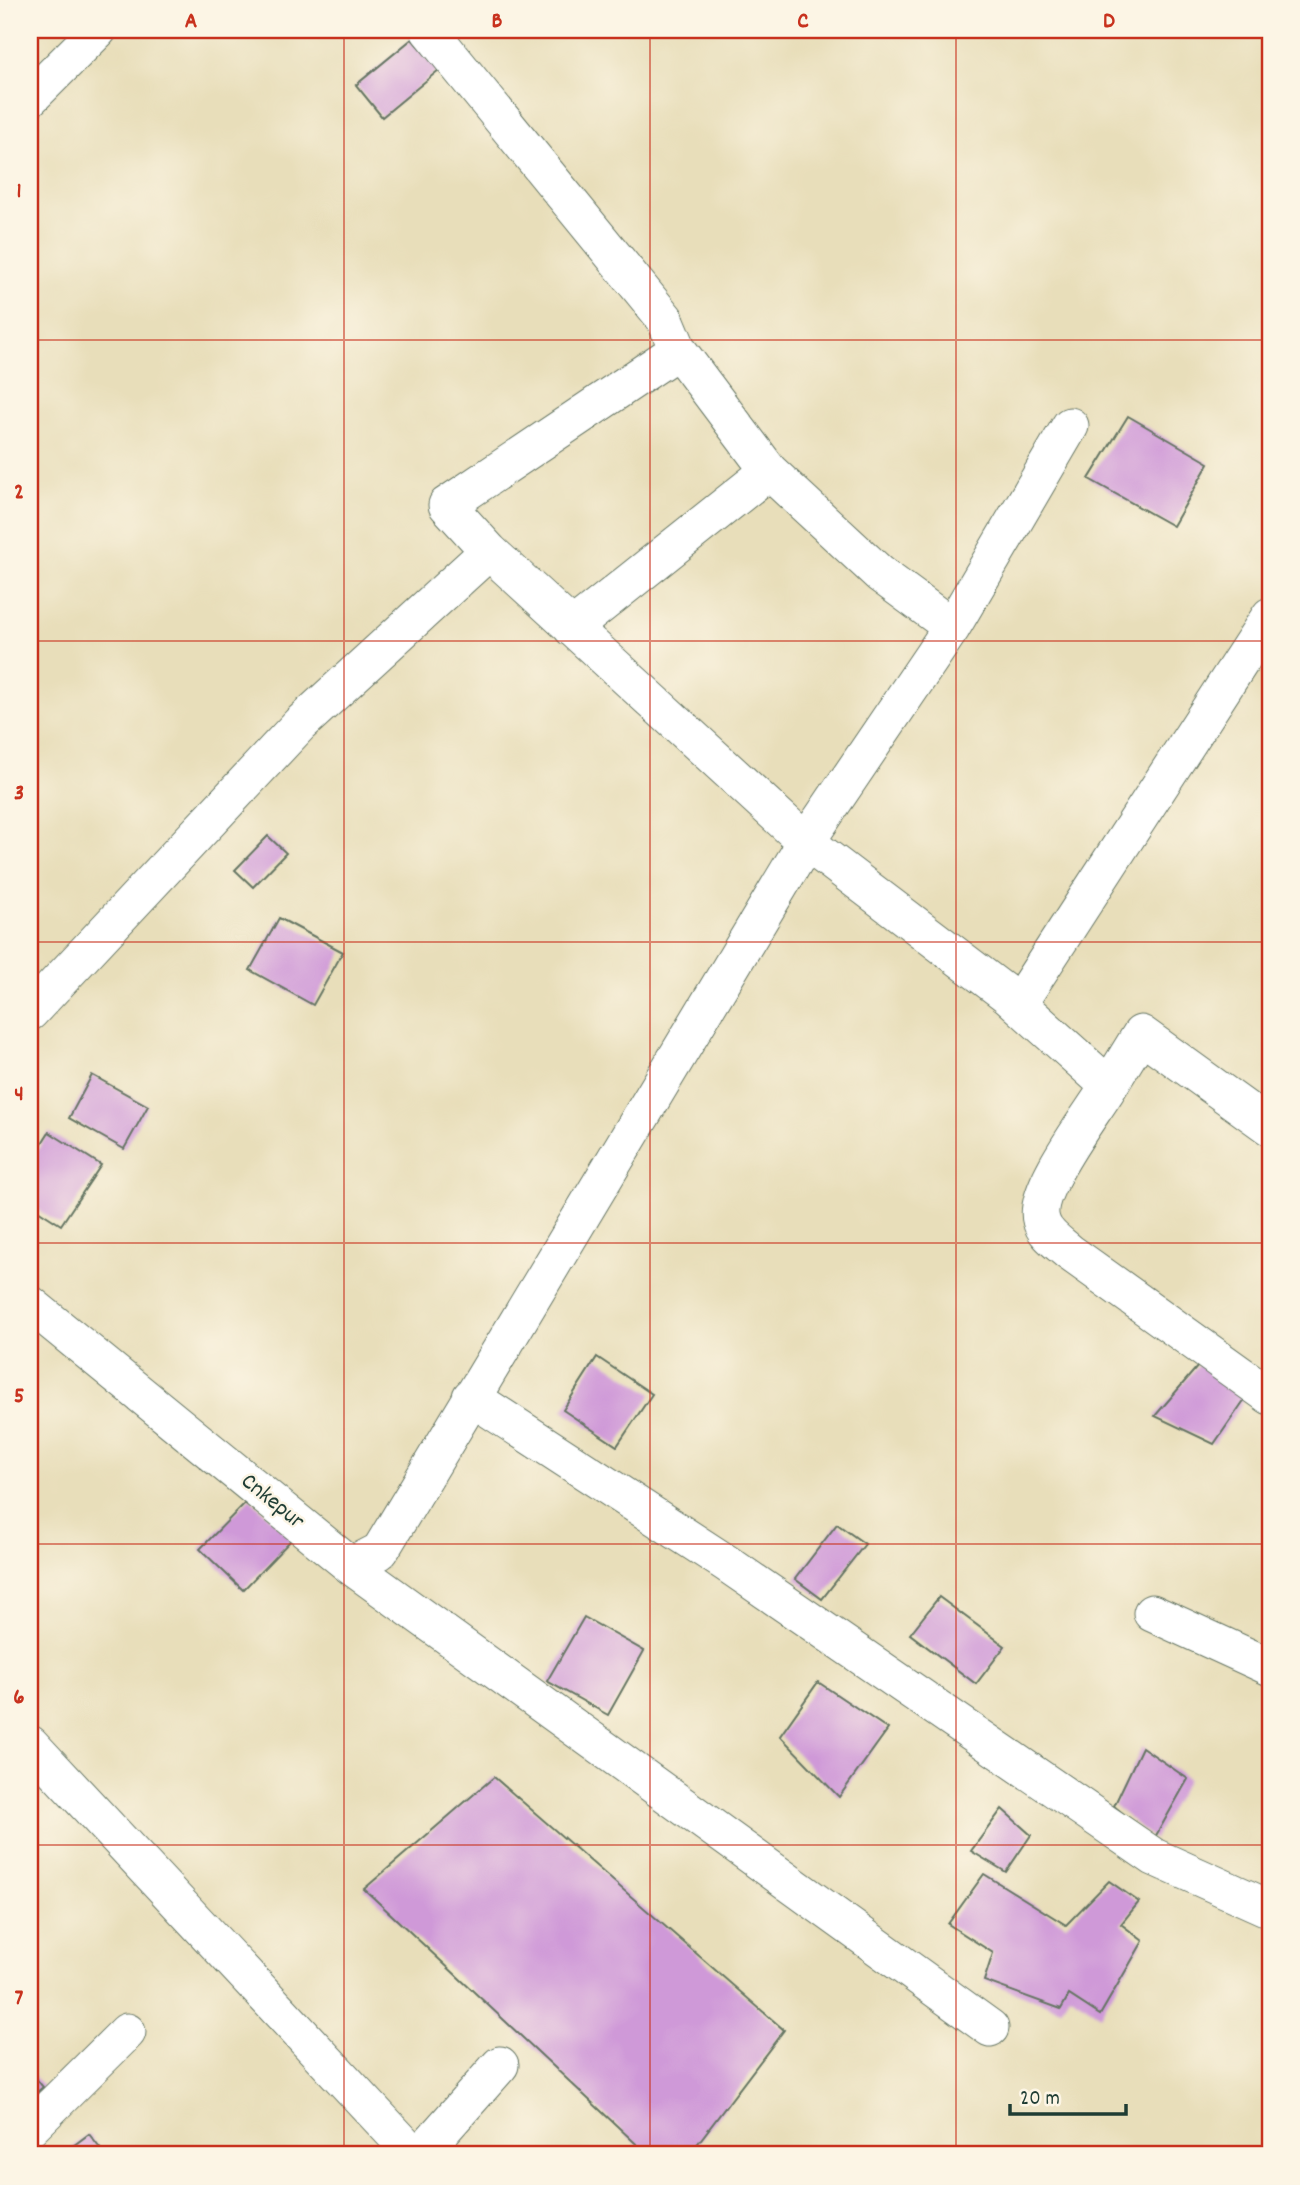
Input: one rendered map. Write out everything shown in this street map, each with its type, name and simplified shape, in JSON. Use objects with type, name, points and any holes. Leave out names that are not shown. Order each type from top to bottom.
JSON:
[{"type":"street","points":[[30,98],[98,30]]},
{"type":"street","points":[[429,30],[665,319],[678,350],[769,471],[880,574],[951,627]]},
{"type":"street","points":[[678,350],[447,505],[489,551],[806,842],[1018,1004],[1109,1086]]},
{"type":"street","points":[[351,1566],[380,1550],[806,842],[951,627],[1070,426]]},
{"type":"street","points":[[572,628],[769,471]]},
{"type":"street","points":[[30,1012],[300,724],[489,551]]},
{"type":"street","points":[[1018,1004],[1270,616]]},
{"type":"street","points":[[1270,1127],[1141,1034],[1045,1188],[1041,1220],[1050,1236],[1069,1252],[1270,1396]]},
{"type":"street","name":"Cnkepur","points":[[30,1304],[351,1566],[990,2028]]},
{"type":"street","points":[[471,1397],[726,1563],[1154,1857],[1270,1909]]},
{"type":"street","points":[[1152,1613],[1270,1667]]},
{"type":"street","points":[[30,1744],[414,2155]]},
{"type":"street","points":[[30,2128],[127,2032]]},
{"type":"street","points":[[420,2155],[500,2065]]},
{"type":"building","points":[[412,39],[439,70],[382,117],[356,85]]},
{"type":"building","points":[[1128,416],[1209,463],[1173,526],[1089,479]]},
{"type":"building","points":[[268,836],[286,853],[253,887],[235,870]]},
{"type":"building","points":[[279,918],[343,952],[313,1005],[250,970]]},
{"type":"building","points":[[92,1075],[148,1106],[124,1149],[69,1118]]},
{"type":"building","points":[[49,1132],[101,1165],[61,1225],[30,1205],[30,1162]]},
{"type":"building","points":[[597,1357],[652,1394],[617,1446],[563,1410]]},
{"type":"building","points":[[1204,1359],[1245,1399],[1214,1444],[1155,1416]]},
{"type":"building","points":[[250,1498],[292,1539],[243,1590],[200,1549]]},
{"type":"building","points":[[837,1524],[865,1544],[822,1599],[795,1579]]},
{"type":"building","points":[[939,1597],[1005,1646],[976,1684],[910,1634]]},
{"type":"building","points":[[584,1617],[644,1651],[608,1715],[547,1681]]},
{"type":"building","points":[[818,1682],[888,1729],[839,1797],[780,1736]]},
{"type":"building","points":[[1142,1747],[1188,1779],[1154,1839],[1114,1806]]},
{"type":"building","points":[[494,1777],[784,2030],[689,2155],[648,2155],[364,1889]]},
{"type":"building","points":[[1002,1809],[1031,1835],[1006,1872],[971,1851]]},
{"type":"building","points":[[984,1874],[1066,1925],[1109,1881],[1139,1902],[1121,1924],[1143,1941],[1100,2015],[1069,1995],[1061,2009],[984,1981],[993,1953],[948,1924]]},
{"type":"building","points":[[30,2071],[43,2087],[30,2098]]},
{"type":"building","points":[[89,2134],[105,2155],[61,2155]]}]
